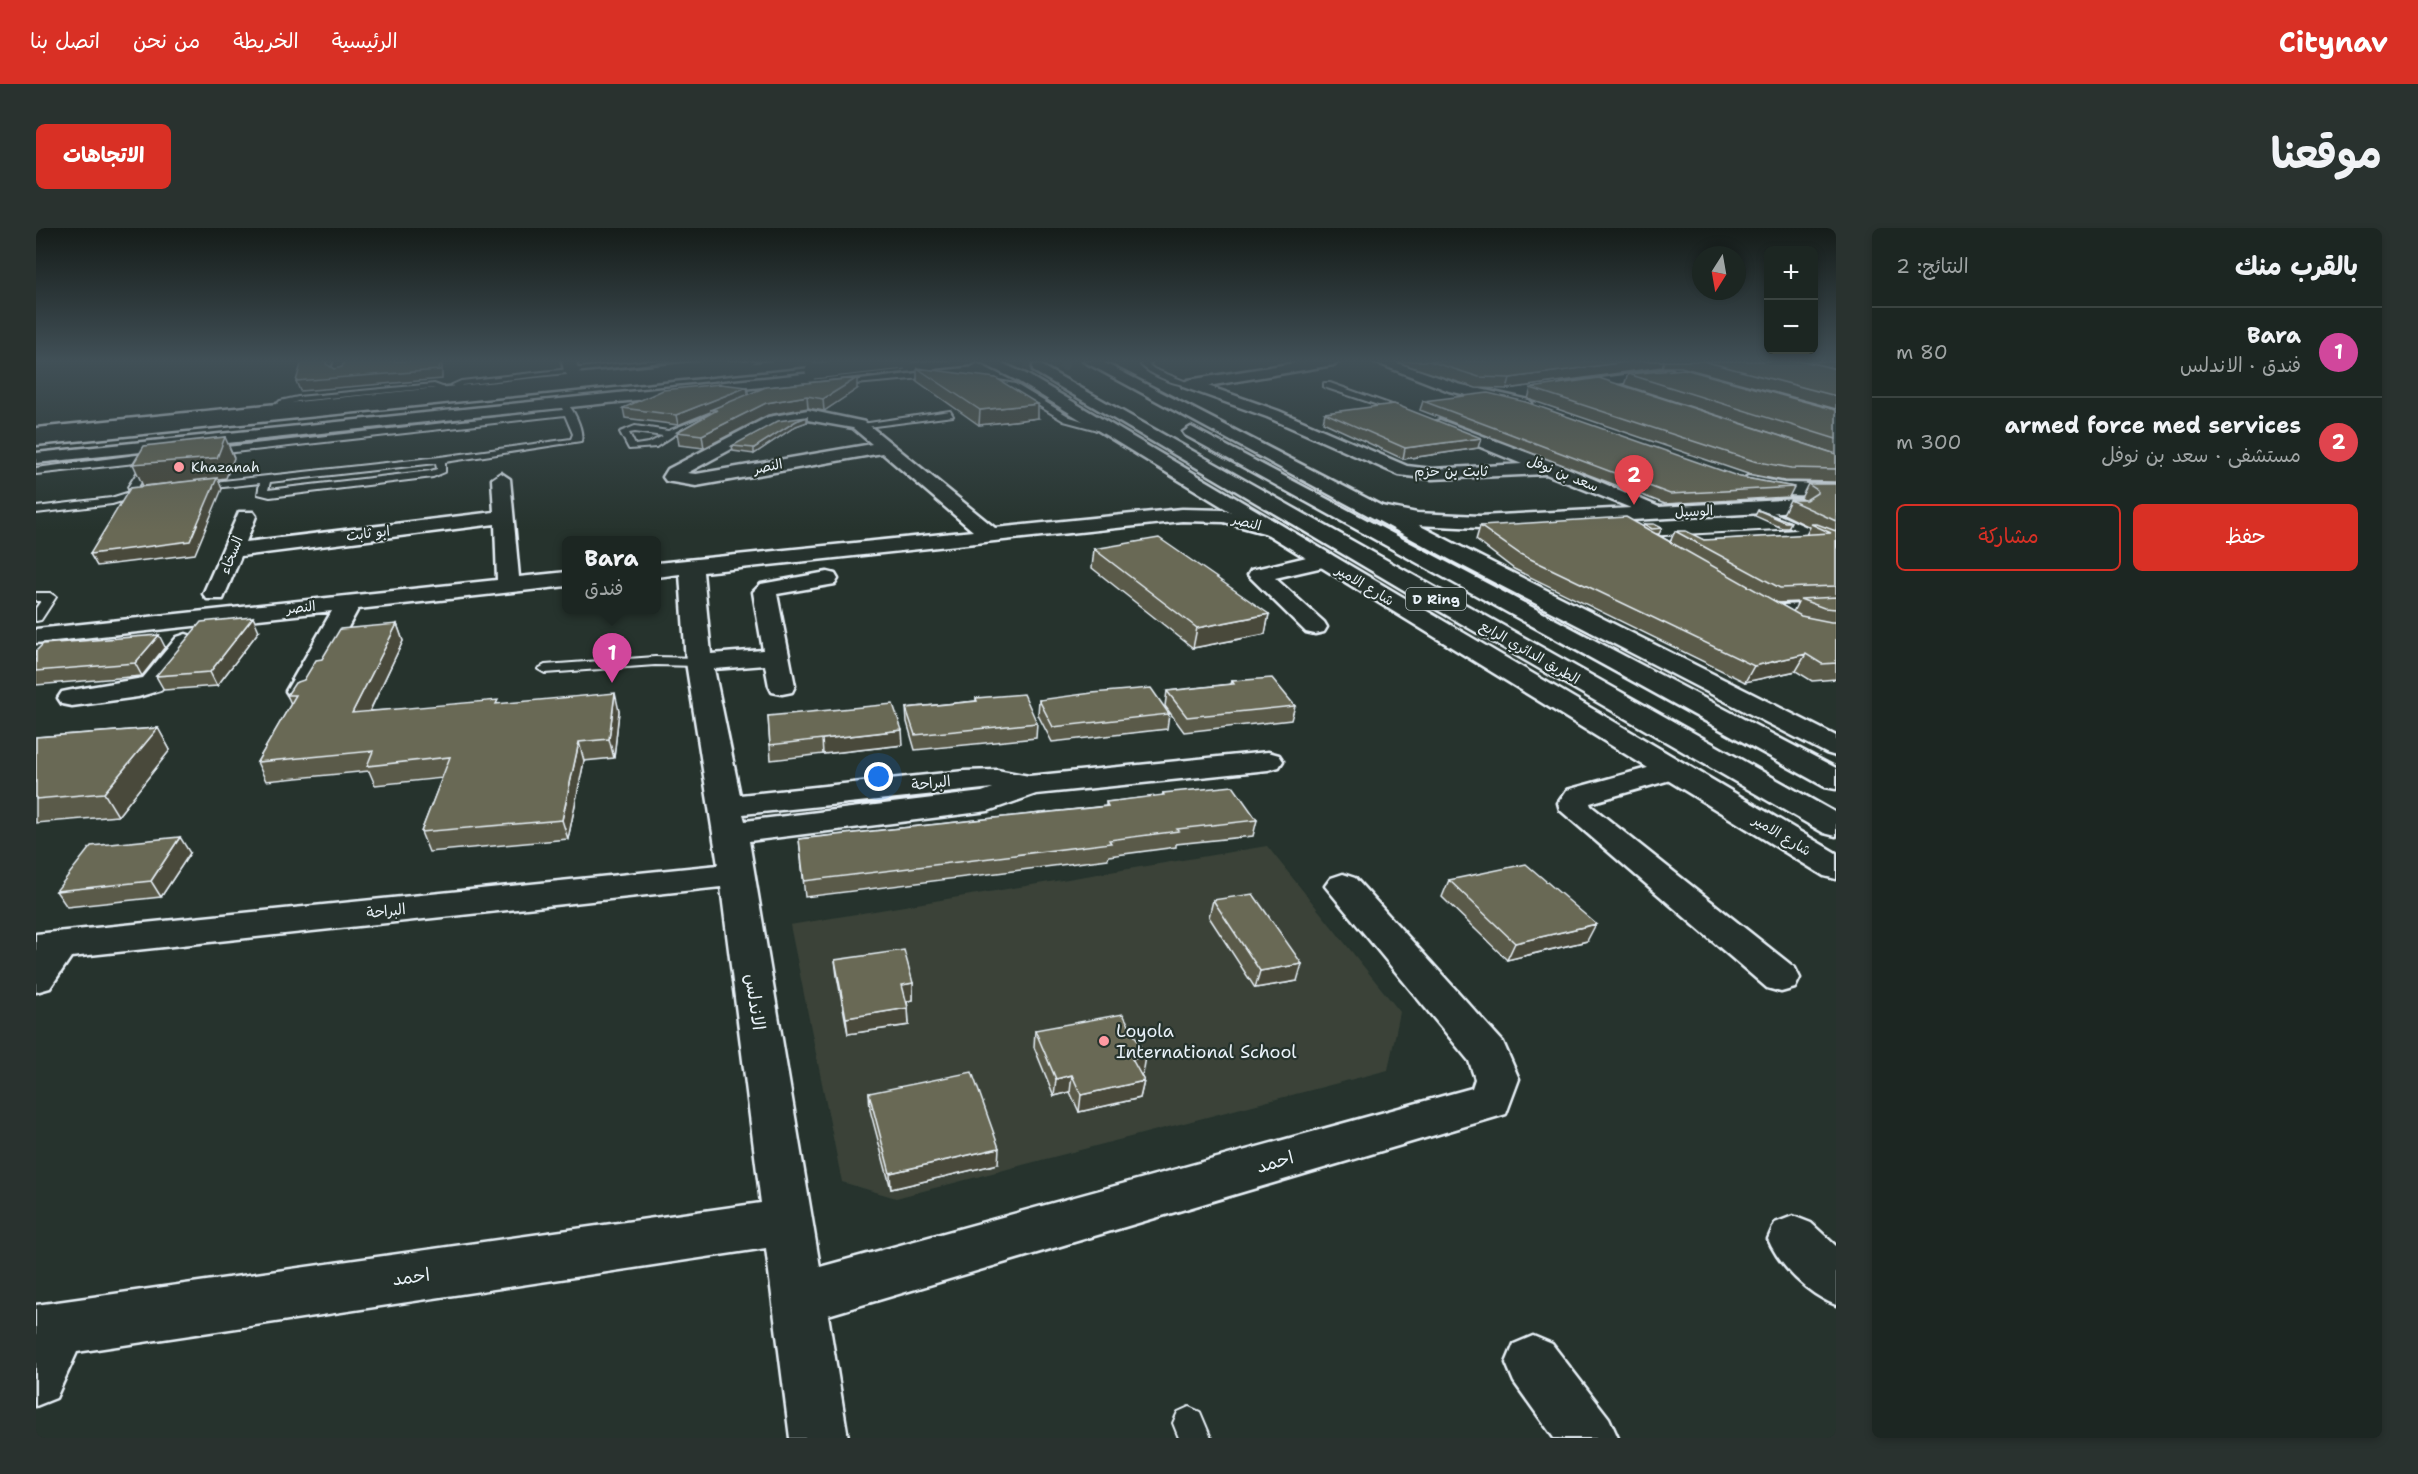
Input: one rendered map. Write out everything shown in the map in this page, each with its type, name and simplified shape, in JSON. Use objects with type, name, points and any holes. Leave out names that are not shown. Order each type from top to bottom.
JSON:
[{"type":"main road","points":[[36,433],[186,417]]},
{"type":"main road","points":[[36,440],[280,417]]},
{"type":"main road","points":[[36,450],[345,417]]},
{"type":"main road","points":[[36,461],[356,426],[456,417]]},
{"type":"main road","name":"النصر","points":[[796,417],[774,420],[674,473],[672,477],[696,480],[795,460],[888,447]]},
{"type":"main road","name":"النصر","points":[[816,417],[859,425],[989,534]]},
{"type":"main road","name":"شارع الامير","points":[[1089,417],[1836,868]]},
{"type":"main road","name":"الطريق الدائري الرابع","points":[[1105,417],[1439,601],[1836,826]]},
{"type":"main road","name":"الطريق الدائري الرابع","points":[[1178,417],[1836,780]]},
{"type":"main road","points":[[1197,417],[1457,554],[1836,747]]},
{"type":"main road","name":"ثابت بن حزم","points":[[1281,417],[1384,464],[1405,471],[1432,474],[1551,468]]},
{"type":"main road","name":"سعد بن نوفل","points":[[1419,417],[1660,512]]},
{"type":"main road","points":[[1182,515],[1198,508],[1202,503],[1200,495],[1185,476]]},
{"type":"main road","points":[[1732,477],[1762,486],[1804,491],[1836,490]]},
{"type":"main road","points":[[501,479],[508,585]]},
{"type":"main road","name":"الوسيل","points":[[1376,511],[1418,519],[1480,522],[1836,504]]},
{"type":"main road","name":"النصر","points":[[674,568],[1182,515],[1225,516],[1275,530]]},
{"type":"main road","name":"السخاء","points":[[72,698],[138,689],[152,684],[210,605],[246,516]]},
{"type":"main road","name":"ابو ثابت","points":[[234,550],[503,517]]},
{"type":"main road","name":"الوسيل","points":[[1457,554],[1453,548],[1451,536],[1461,528],[1480,522]]},
{"type":"main road","points":[[1315,627],[1259,574],[1324,560]]},
{"type":"main road","name":"الاندلس","points":[[674,568],[699,662],[728,820],[819,1438]]},
{"type":"main road","points":[[782,686],[765,592],[769,589],[827,579]]},
{"type":"main road","name":"النصر","points":[[36,636],[210,605],[350,602],[562,580]]},
{"type":"main road","points":[[300,691],[350,602]]},
{"type":"main road","points":[[699,662],[776,656]]},
{"type":"main road","name":"البراحة","points":[[728,820],[873,803],[988,801],[1018,792],[1029,785],[1268,761]]},
{"type":"main road","points":[[1673,770],[1578,796],[1574,802],[1576,810],[1781,978]]},
{"type":"main road","name":"البراحة","points":[[48,946],[736,874]]},
{"type":"main road","name":"احمد","points":[[799,1298],[1490,1101],[1497,1079],[1488,1054],[1343,886]]},
{"type":"main road","points":[[36,978],[48,946]]},
{"type":"main road","name":"احمد","points":[[48,1330],[787,1222]]},
{"type":"main road","points":[[1793,1239],[1836,1280]]},
{"type":"main road","points":[[36,1378],[48,1330]]},
{"type":"main road","points":[[1533,1363],[1589,1438]]},
{"type":"lane","points":[[196,453],[489,417]]},
{"type":"lane","points":[[186,488],[266,480],[262,492],[270,494],[433,474],[442,470],[440,460],[578,439],[571,417]]},
{"type":"lane","points":[[668,434],[710,417]]},
{"type":"lane","points":[[859,425],[921,417]]},
{"type":"lane","points":[[36,471],[300,436],[356,426]]},
{"type":"lane","points":[[142,492],[133,487],[152,455]]},
{"type":"lane","points":[[36,461],[173,456]]},
{"type":"lane","points":[[36,510],[112,501],[142,492],[163,491]]},
{"type":"lane","points":[[1757,508],[1836,544]]},
{"type":"lane","points":[[1602,515],[1667,552]]},
{"type":"lane","points":[[1637,535],[1811,532]]},
{"type":"lane","points":[[36,597],[50,597],[36,617]]},
{"type":"lane","points":[[1788,621],[1763,607],[1836,606]]},
{"type":"lane","points":[[545,669],[656,661],[699,662]]},
{"type":"shaded area","name":"Loyola International School","points":[[1267,846],[1400,1012],[1388,1070],[896,1198],[842,1182],[790,925]]},
{"type":"building","points":[[703,417],[737,417],[702,435],[677,432]]},
{"type":"building","points":[[806,417],[796,421],[754,448],[732,446],[778,421]]},
{"type":"building","points":[[1335,417],[1428,417],[1481,438],[1405,448]]},
{"type":"building","points":[[1467,417],[1570,417],[1740,477],[1794,487],[1670,494]]},
{"type":"building","points":[[1621,417],[1722,417],[1836,454],[1836,469],[1791,468],[1754,461]]},
{"type":"building","points":[[1767,417],[1836,417],[1836,439]]},
{"type":"building","points":[[225,437],[217,458],[133,464],[144,446]]},
{"type":"building","points":[[217,478],[190,541],[90,554],[130,488]]},
{"type":"building","points":[[1808,484],[1836,484],[1836,521],[1790,500],[1806,500],[1817,493],[1817,490]]},
{"type":"building","points":[[1758,510],[1791,522],[1785,522]]},
{"type":"building","points":[[1626,517],[1801,616],[1836,622],[1836,663],[1822,664],[1806,654],[1754,666],[1520,554],[1480,526]]},
{"type":"building","points":[[1644,524],[1654,524],[1662,528],[1652,529]]},
{"type":"building","points":[[1811,524],[1836,531],[1836,586],[1780,588],[1675,531],[1686,531],[1704,540],[1831,533]]},
{"type":"building","points":[[1159,538],[1269,614],[1197,628],[1094,549]]},
{"type":"building","points":[[1836,597],[1836,609],[1824,608],[1800,599]]},
{"type":"building","points":[[253,617],[210,672],[156,676],[201,622]]},
{"type":"building","points":[[397,624],[352,713],[498,700],[496,704],[615,693],[609,739],[579,742],[562,820],[421,832],[450,757],[367,766],[373,751],[257,762],[296,695],[287,695],[295,683],[304,680],[316,660],[322,659],[340,629]]},
{"type":"building","points":[[159,635],[135,663],[36,671],[36,651],[43,644]]},
{"type":"building","points":[[1272,678],[1295,706],[1187,717],[1167,691],[1234,684],[1232,681]]},
{"type":"building","points":[[1151,688],[1169,714],[1053,727],[1039,700],[1092,693]]},
{"type":"building","points":[[1024,694],[1037,723],[915,735],[906,708],[977,701],[976,698]]},
{"type":"building","points":[[893,704],[902,730],[770,745],[768,716]]},
{"type":"building","points":[[158,728],[104,793],[36,799],[36,737]]},
{"type":"building","points":[[1233,786],[1257,820],[1109,840],[1111,843],[804,881],[799,839],[1108,806],[1106,802],[1164,795],[1163,793]]},
{"type":"building","points":[[180,837],[151,881],[56,891],[91,846]]},
{"type":"building","points":[[1526,864],[1596,924],[1515,943],[1449,880]]},
{"type":"building","points":[[1253,894],[1302,964],[1260,971],[1213,900]]},
{"type":"building","points":[[904,950],[913,983],[902,985],[908,1008],[846,1018],[835,960]]},
{"type":"building","points":[[1123,1014],[1146,1057],[1132,1059],[1144,1081],[1081,1095],[1072,1075],[1056,1079],[1035,1030]]},
{"type":"building","points":[[972,1072],[999,1148],[890,1173],[869,1093]]},
{"type":"place","name":"Khazanah","points":[[179,467]]},
{"type":"place","name":"armed force med services","points":[[1634,505]]},
{"type":"place","name":"Bara","points":[[612,683]]},
{"type":"place","name":"Loyola International School","points":[[1104,1041]]}]
